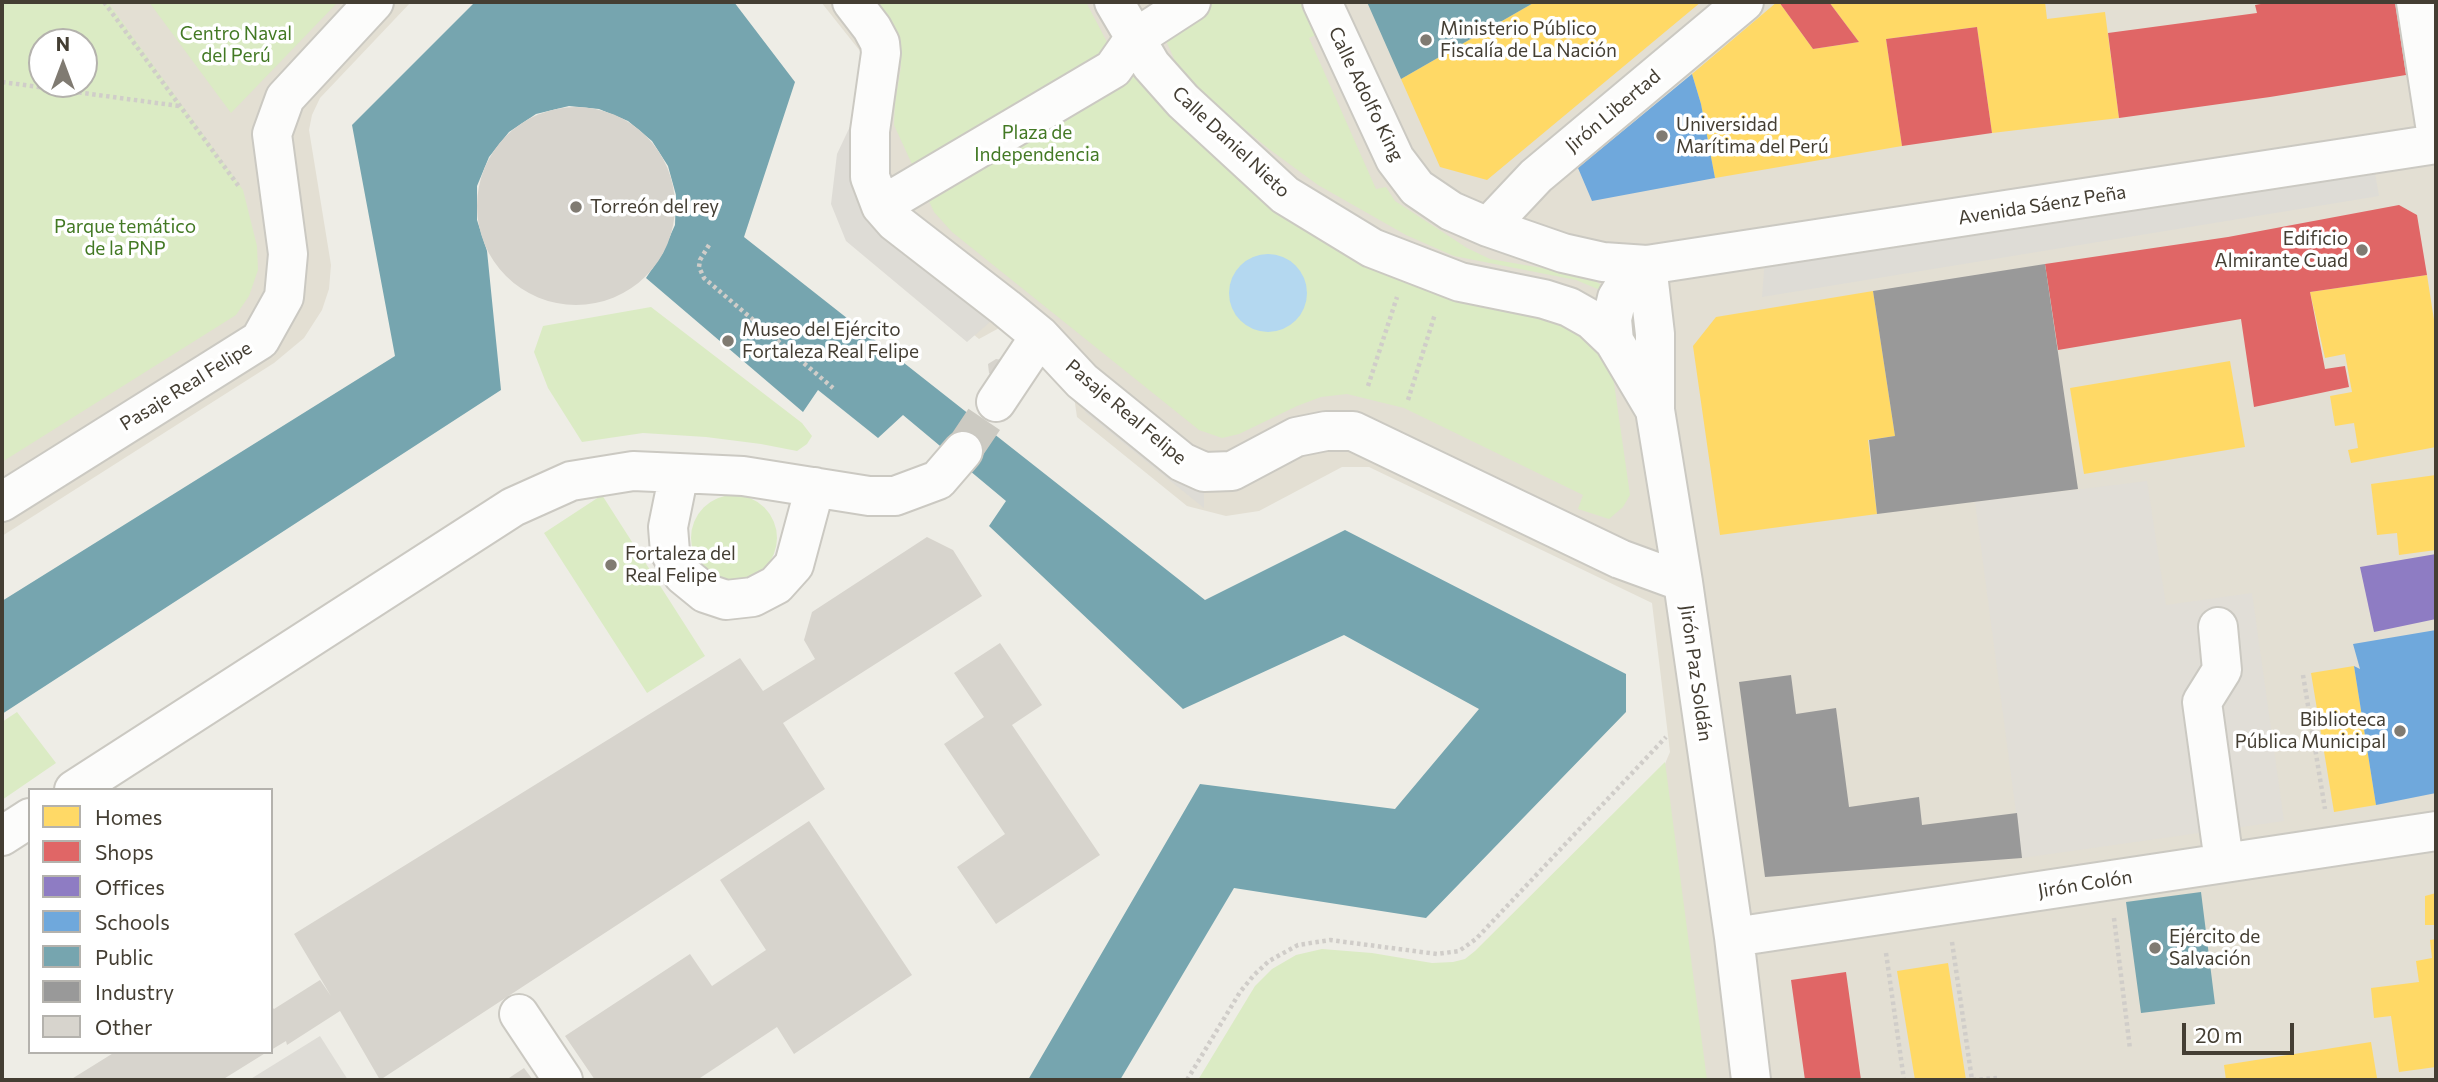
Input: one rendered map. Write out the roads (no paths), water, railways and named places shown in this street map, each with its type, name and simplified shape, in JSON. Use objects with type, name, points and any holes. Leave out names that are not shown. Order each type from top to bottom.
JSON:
[{"type":"street","name":"Pasaje Real Felipe","points":[[2,502],[260,340],[284,297],[288,254],[272,134],[285,98],[374,2]]},
{"type":"street","name":"Pasaje Real Felipe","points":[[852,2],[880,43],[881,54],[870,131],[870,177],[881,206],[895,222],[1040,336],[1082,381],[1182,462],[1204,472],[1232,471],[1296,438],[1326,431],[1353,431],[1620,559],[1683,582]]},
{"type":"street","name":"Calle Daniel Nieto","points":[[1114,2],[1151,65],[1183,101],[1285,195],[1372,248],[1460,282],[1544,299],[1569,307],[1592,320],[1614,341],[1655,410]]},
{"type":"street","points":[[881,206],[1113,69],[1134,39],[1191,2]]},
{"type":"street","name":"Calle Adolfo King","points":[[1322,2],[1395,159],[1417,188],[1451,211],[1563,253],[1603,262],[1647,265]]},
{"type":"street","name":"Jirón Libertad","points":[[1488,227],[1536,176],[1744,2]]},
{"type":"street","points":[[2416,2],[2436,131]]},
{"type":"street","name":"Avenida Sáenz Peña","points":[[1647,265],[2436,144]]},
{"type":"street","points":[[1614,341],[1612,319],[1617,298],[1629,279],[1647,265]]},
{"type":"street","name":"Jirón Paz Soldán","points":[[1647,265],[1656,334],[1655,410],[1683,582],[1734,937],[1751,1080]]},
{"type":"street","points":[[996,402],[1040,336]]},
{"type":"street","points":[[77,788],[513,507],[571,481],[633,471],[680,473],[743,476],[869,496],[895,496],[939,480],[963,451]]},
{"type":"street","points":[[680,473],[668,527],[670,552],[682,575],[705,593],[726,600],[754,597],[776,585],[793,565],[815,487]]},
{"type":"street","points":[[2218,627],[2222,670],[2202,702],[2224,862]]},
{"type":"street","points":[[2,836],[28,819]]},
{"type":"street","name":"Jirón Colón","points":[[1734,937],[2436,831]]},
{"type":"street","points":[[519,1014],[563,1080]]},
{"type":"water","points":[[1268,254],[1283,257],[1296,265],[1304,278],[1307,293],[1304,308],[1296,321],[1283,329],[1268,332],[1253,329],[1240,321],[1232,308],[1229,293],[1232,278],[1240,265],[1253,257]]},
{"type":"tunnel","points":[[963,451],[996,402]]},
{"type":"place","name":"Ministerio Público Fiscalía de La Nación","points":[[1426,40]]},
{"type":"place","name":"Universidad Marítima del Perú","points":[[1662,136]]},
{"type":"place","name":"Torreón del rey","points":[[576,207]]},
{"type":"place","name":"Edificio Almirante Cuad","points":[[2362,250]]},
{"type":"place","name":"Museo del Ejército Fortaleza Real Felipe","points":[[728,341]]},
{"type":"place","name":"Fortaleza del Real Felipe","points":[[611,565]]},
{"type":"place","name":"Biblioteca Pública Municipal","points":[[2400,731]]},
{"type":"place","name":"Ejército de Salvación","points":[[2155,948]]},
{"type":"park label","name":"Centro Naval del Perú","points":[[236,45]]},
{"type":"park label","name":"Plaza de Independencia","points":[[1037,144]]},
{"type":"park label","name":"Parque temático de la PNP","points":[[125,238]]}]
